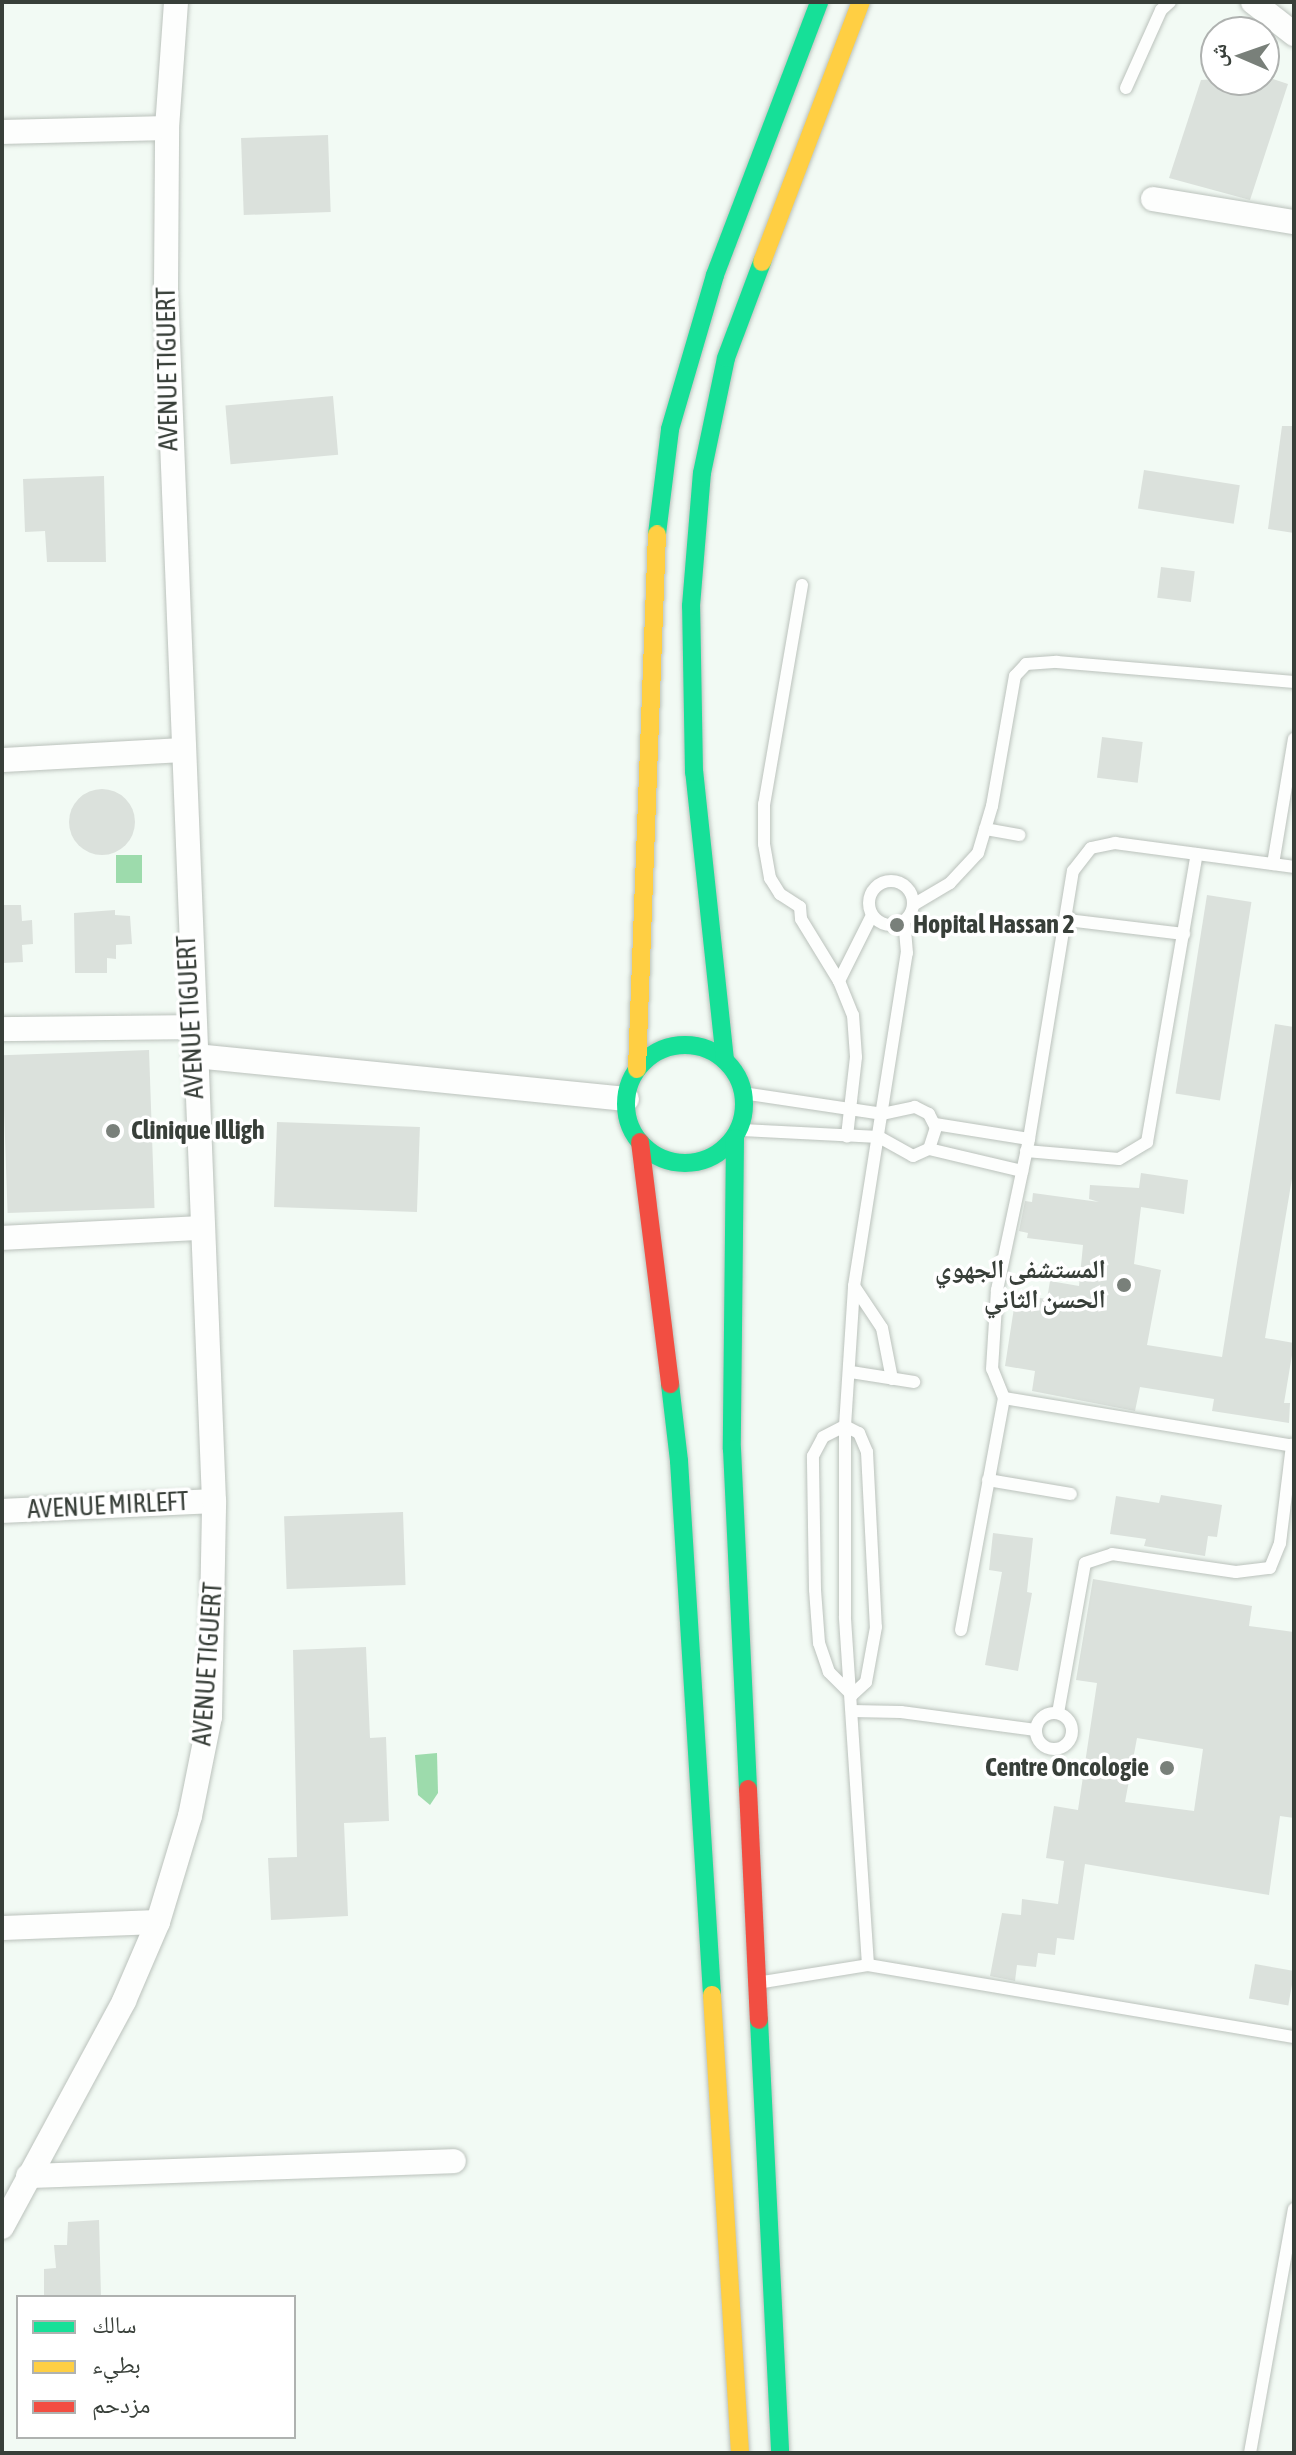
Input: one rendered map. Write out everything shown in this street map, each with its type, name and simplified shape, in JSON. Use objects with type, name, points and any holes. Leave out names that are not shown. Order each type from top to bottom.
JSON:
[{"type":"highway","points":[[737,1134],[710,1157],[686,1163],[669,1161],[640,1142],[630,1126],[627,1099],[637,1069],[654,560],[670,429],[715,275],[819,2]]},
{"type":"highway","points":[[780,2453],[764,2170],[760,1982],[748,1828],[732,1449],[737,1134],[743,1093],[725,1060],[694,772],[691,606],[702,473],[726,358],[861,2]]},
{"type":"highway","points":[[637,1069],[669,1047],[690,1045],[725,1060]]},
{"type":"highway","points":[[640,1142],[679,1461],[740,2453]]},
{"type":"street","name":"AVENUE TIGUERT","points":[[2,2227],[124,2001],[158,1922],[190,1816],[210,1717],[214,1501],[180,750],[166,288],[167,128],[176,2]]},
{"type":"street","points":[[1253,2],[1294,34]]},
{"type":"street","points":[[2,132],[167,128]]},
{"type":"street","points":[[1153,199],[1294,222]]},
{"type":"street","points":[[2,760],[180,750]]},
{"type":"street","points":[[2,1029],[191,1027]]},
{"type":"street","points":[[195,1056],[627,1099]]},
{"type":"street","points":[[2,1238],[200,1228]]},
{"type":"street","name":"AVENUE MIRLEFT","points":[[2,1511],[214,1501]]},
{"type":"street","points":[[2,1928],[158,1922]]},
{"type":"street","points":[[28,2176],[454,2161]]},
{"type":"lane","points":[[1126,88],[1161,10],[1170,2]]},
{"type":"lane","points":[[802,585],[764,804],[764,844],[770,878],[780,894],[800,907],[801,919],[839,981],[857,1036],[847,1136]]},
{"type":"lane","points":[[868,1965],[845,1617],[845,1426],[851,1372],[854,1286],[907,953],[904,921],[913,905],[950,883],[978,853],[1015,676],[1026,664],[1049,661],[1294,682]]},
{"type":"lane","points":[[1273,864],[1294,739]]},
{"type":"lane","points":[[985,829],[1019,835]]},
{"type":"lane","points":[[961,1630],[1004,1398],[992,1369],[992,1333],[1067,920],[1073,871],[1091,848],[1115,843],[1294,867]]},
{"type":"lane","points":[[743,1093],[883,1114],[915,1107],[935,1124],[1027,1145],[1119,1159],[1134,1155],[1147,1142],[1197,854]]},
{"type":"lane","points":[[839,981],[872,915],[871,891],[886,881],[904,884],[913,905]]},
{"type":"lane","points":[[872,915],[886,925],[904,921]]},
{"type":"lane","points":[[1067,920],[1184,934]]},
{"type":"lane","points":[[929,1149],[935,1124]]},
{"type":"lane","points":[[737,1134],[879,1137],[905,1154],[929,1149],[1022,1171]]},
{"type":"lane","points":[[854,1286],[882,1328],[892,1379]]},
{"type":"lane","points":[[851,1372],[914,1382]]},
{"type":"lane","points":[[1004,1398],[1293,1445],[1280,1543],[1270,1568],[1236,1572],[1112,1554],[1085,1563],[1058,1713],[1072,1730],[1065,1746],[1043,1746],[1036,1730]]},
{"type":"lane","points":[[845,1426],[823,1437],[813,1456],[815,1590],[819,1643],[829,1672],[852,1695]]},
{"type":"lane","points":[[845,1426],[859,1433],[867,1452],[876,1627],[866,1682],[852,1695]]},
{"type":"lane","points":[[988,1480],[1071,1494]]},
{"type":"lane","points":[[852,1711],[901,1712],[1036,1730]]},
{"type":"lane","points":[[1036,1730],[1045,1714],[1058,1713]]},
{"type":"lane","points":[[760,1982],[868,1965],[1294,2037]]},
{"type":"lane","points":[[1250,2453],[1294,2209]]},
{"type":"shaded area","points":[[116,855],[142,855],[142,883],[116,883]]},
{"type":"shaded area","points":[[437,1753],[438,1793],[430,1805],[418,1795],[415,1755]]},
{"type":"building","points":[[1280,81],[1288,84],[1250,200],[1169,178],[1200,83],[1200,96],[1280,96]]},
{"type":"building","points":[[328,135],[331,212],[244,215],[241,138]]},
{"type":"building","points":[[333,396],[338,455],[231,464],[225,405]]},
{"type":"building","points":[[1282,426],[1294,426],[1294,533],[1268,529]]},
{"type":"building","points":[[1144,470],[1240,485],[1234,524],[1138,509]]},
{"type":"building","points":[[104,476],[106,562],[47,562],[45,531],[25,532],[23,479]]},
{"type":"building","points":[[1161,567],[1195,571],[1191,602],[1157,598]]},
{"type":"building","points":[[1102,737],[1143,742],[1138,783],[1097,778]]},
{"type":"building","points":[[108,789],[126,798],[133,809],[133,835],[126,846],[115,853],[96,855],[78,846],[71,835],[69,816],[78,798],[89,791]]},
{"type":"building","points":[[1207,895],[1251,902],[1220,1101],[1176,1094]]},
{"type":"building","points":[[2,905],[21,905],[22,921],[32,920],[33,944],[22,945],[23,962],[2,963]]},
{"type":"building","points":[[115,910],[115,915],[130,916],[132,944],[116,945],[116,959],[107,958],[107,973],[75,973],[74,913]]},
{"type":"building","points":[[1275,1024],[1294,1027],[1294,1167],[1265,1338],[1294,1343],[1284,1403],[1290,1403],[1289,1423],[1212,1411],[1214,1399],[1140,1387],[1135,1411],[1032,1391],[1035,1371],[1005,1366],[1016,1295],[1047,1299],[1050,1281],[1079,1286],[1083,1245],[1027,1238],[1028,1233],[1019,1231],[1025,1201],[1032,1202],[1033,1193],[1099,1202],[1089,1199],[1090,1185],[1139,1188],[1141,1173],[1188,1180],[1184,1214],[1141,1207],[1134,1264],[1161,1270],[1147,1345],[1222,1357]]},
{"type":"building","points":[[149,1050],[155,1208],[8,1213],[2,1055]]},
{"type":"building","points":[[277,1122],[420,1127],[417,1212],[274,1207]]},
{"type":"building","points":[[1161,1495],[1222,1505],[1217,1537],[1208,1536],[1205,1556],[1144,1546],[1146,1539],[1110,1534],[1116,1496],[1159,1503]]},
{"type":"building","points":[[403,1512],[406,1585],[287,1589],[284,1516]]},
{"type":"building","points":[[993,1533],[1033,1538],[1027,1592],[1032,1593],[1018,1671],[985,1665],[1002,1572],[989,1570]]},
{"type":"building","points":[[1093,1579],[1252,1606],[1249,1626],[1294,1632],[1294,1818],[1280,1816],[1269,1895],[1085,1864],[1074,1940],[1057,1938],[1055,1955],[1038,1953],[1036,1967],[1017,1965],[1015,1981],[990,1976],[1002,1913],[1021,1915],[1022,1899],[1058,1904],[1064,1861],[1046,1858],[1054,1806],[1078,1810],[1097,1683],[1076,1680]],"holes":[[[1137,1738],[1203,1749],[1194,1811],[1125,1802]]]},
{"type":"building","points":[[366,1647],[370,1738],[386,1737],[389,1821],[344,1823],[348,1916],[271,1920],[268,1858],[297,1857],[293,1650]]},
{"type":"building","points":[[1255,1964],[1294,1971],[1288,2005],[1249,1998]]},
{"type":"building","points":[[99,2220],[101,2295],[44,2295],[44,2269],[56,2268],[54,2245],[67,2245],[68,2222]]},
{"type":"traffic: fast","points":[[657,534],[670,429],[715,275],[819,2]]},
{"type":"traffic: fast","points":[[725,1060],[694,772],[691,606],[702,473],[726,358],[762,262]]},
{"type":"traffic: fast","points":[[685,1045],[718,1055],[734,1071],[744,1104],[734,1137],[718,1153],[685,1163],[652,1153],[636,1137],[626,1104],[636,1071],[652,1055],[685,1045]]},
{"type":"traffic: fast","points":[[735,1138],[732,1449],[748,1789]]},
{"type":"traffic: fast","points":[[670,1384],[679,1461],[712,1995]]},
{"type":"traffic: fast","points":[[759,2020],[780,2453]]},
{"type":"traffic: slow","points":[[762,262],[861,2]]},
{"type":"traffic: slow","points":[[637,1069],[657,534]]},
{"type":"traffic: slow","points":[[712,1995],[740,2453]]},
{"type":"traffic: jam","points":[[640,1142],[670,1384]]},
{"type":"traffic: jam","points":[[748,1789],[759,2020]]},
{"type":"place","name":"Hopital Hassan 2","points":[[897,925]]},
{"type":"place","name":"Clinique Illigh","points":[[113,1131]]},
{"type":"place","name":"المستشفى الجهوي الحسن الثاني","points":[[1124,1285]]},
{"type":"place","name":"Centre Oncologie","points":[[1167,1768]]}]
